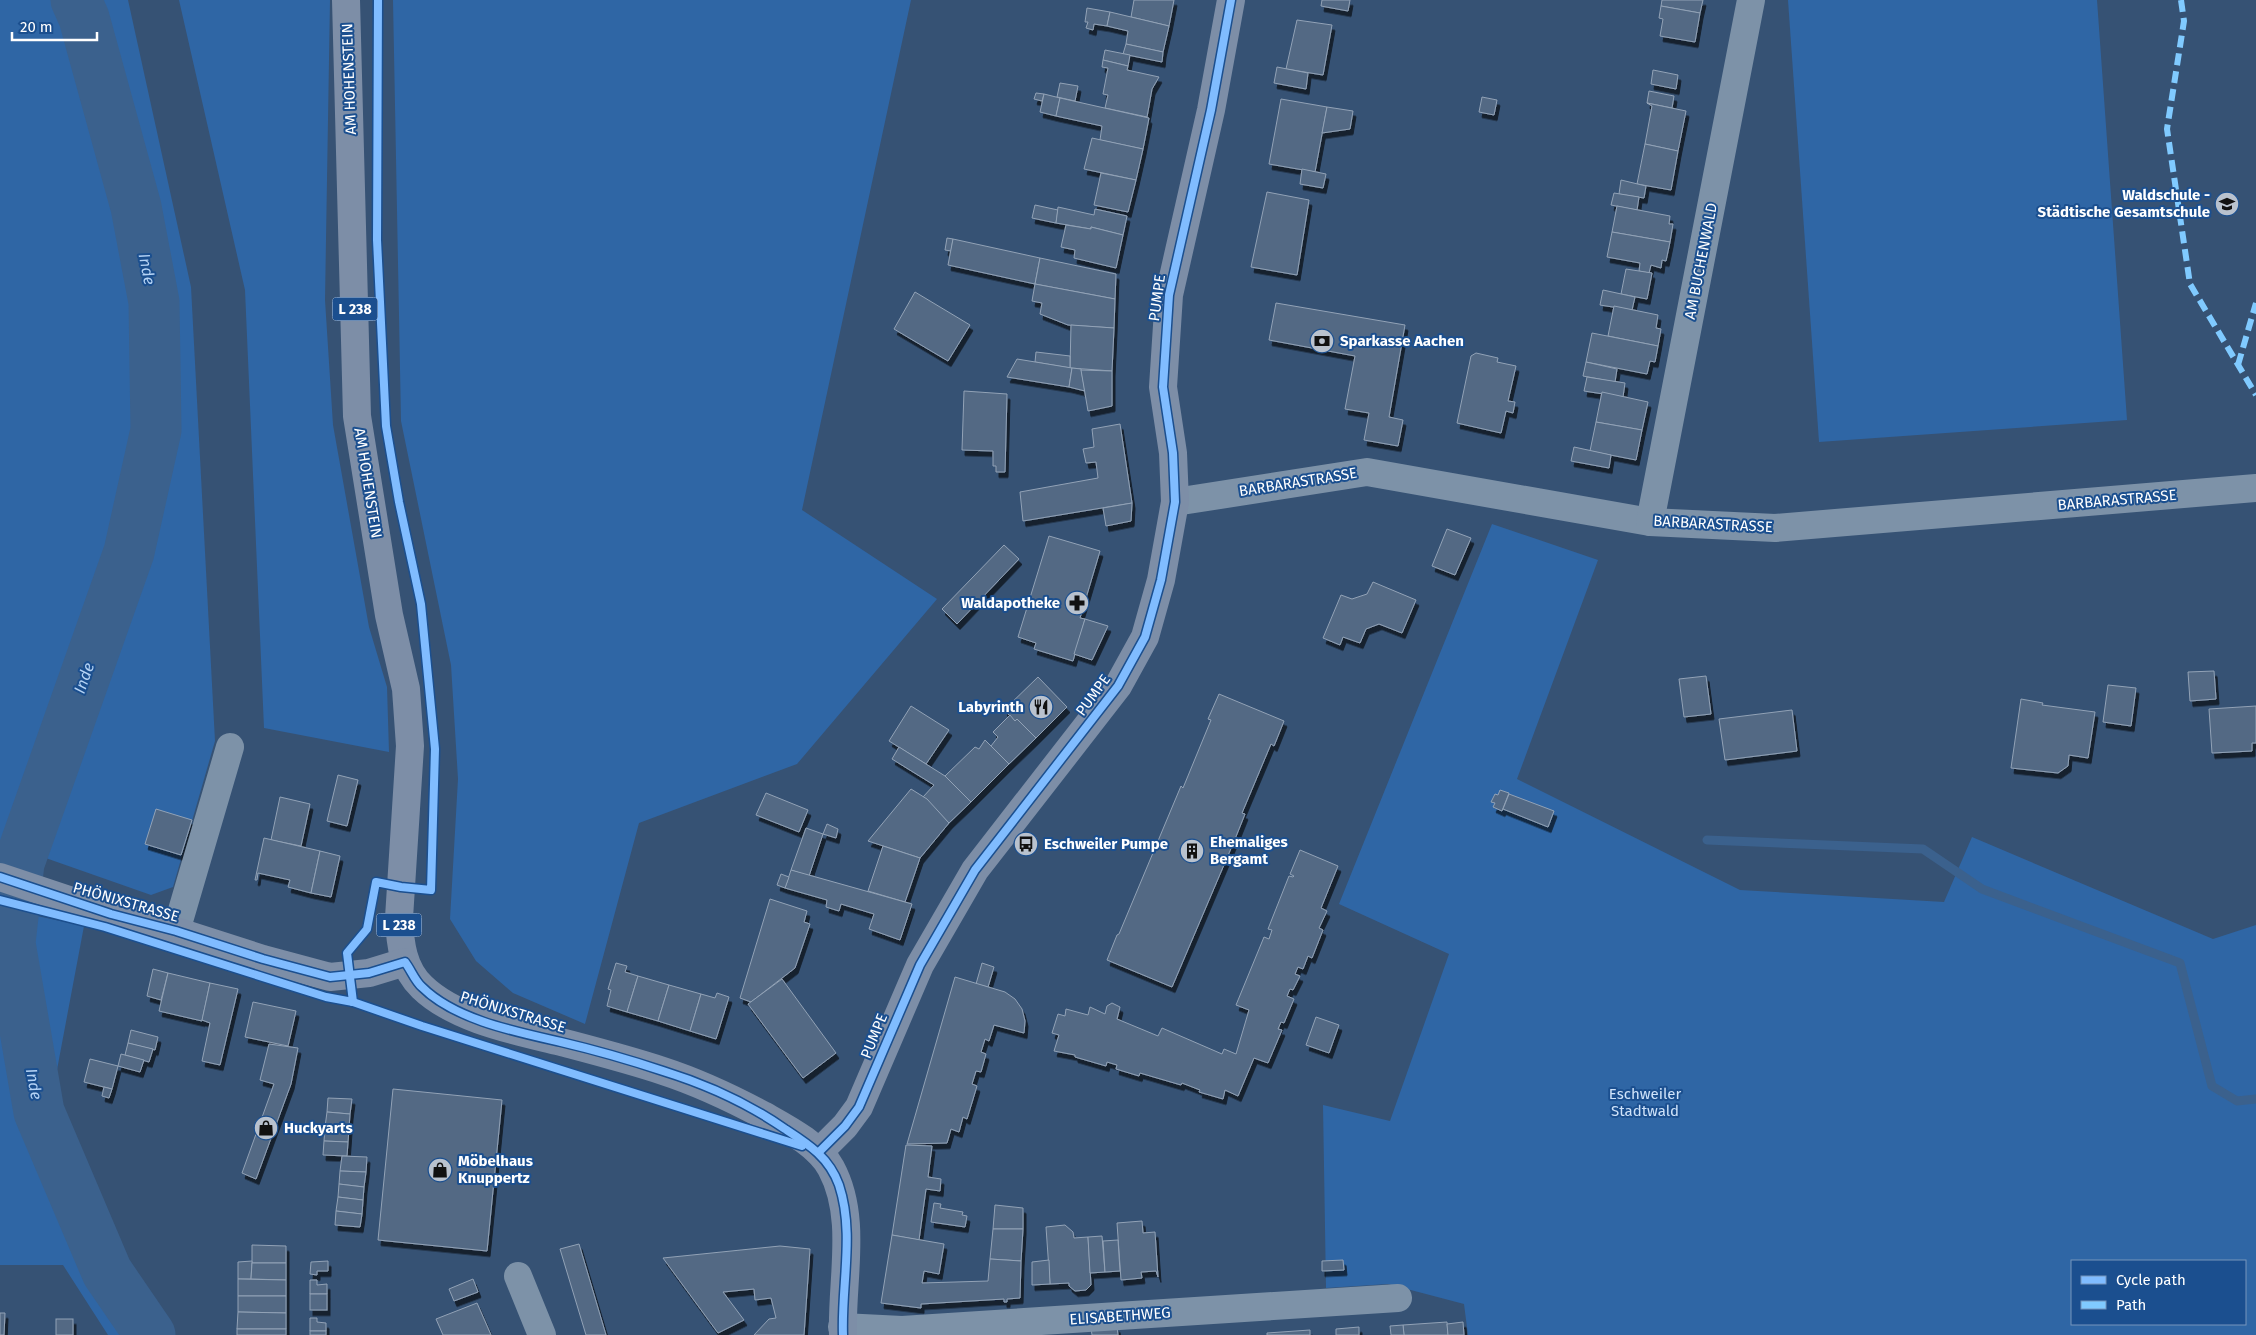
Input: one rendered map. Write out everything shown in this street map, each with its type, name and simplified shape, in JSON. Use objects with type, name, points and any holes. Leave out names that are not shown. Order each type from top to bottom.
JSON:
[{"type":"main road","name":"AM HOHENSTEIN","points":[[346,0],[357,416],[389,615],[406,689],[410,746],[399,918],[400,946],[405,962]]},
{"type":"main road","name":"PUMPE","points":[[819,1152],[845,1126],[859,1106],[905,997],[923,960],[975,870],[1118,686],[1146,636],[1161,580],[1175,502],[1173,453],[1162,387],[1169,295],[1211,110],[1231,0]]},
{"type":"main road","name":"PHÖNIXSTRASSE","points":[[0,877],[111,914],[176,931],[263,959],[330,977],[369,972],[405,962],[422,987],[448,1006],[481,1020],[664,1071],[759,1113],[819,1152]]},
{"type":"main road","name":"L 238","points":[[819,1152],[833,1172],[843,1204],[846,1240],[843,1331]]},
{"type":"street","name":"AM BUCHENWALD","points":[[1650,522],[1751,0]]},
{"type":"street","name":"BARBARASTRASSE","points":[[1175,502],[1367,472],[1650,522],[1775,528],[2256,488]]},
{"type":"street","name":"PHÖNIXSTRASSE","points":[[176,931],[230,747]]},
{"type":"street","points":[[518,1276],[542,1335]]},
{"type":"street","name":"ELISABETHWEG","points":[[843,1331],[902,1330],[1398,1298]]},
{"type":"green space","points":[[0,0],[128,0],[191,287],[215,741],[173,887],[151,895],[0,842]]},
{"type":"green space","points":[[179,0],[330,0],[325,300],[333,425],[369,627],[387,687],[389,752],[264,728],[245,290]]},
{"type":"green space","points":[[393,0],[911,0],[802,510],[937,599],[797,764],[639,823],[585,1024],[513,993],[476,961],[450,919],[458,779],[451,665],[401,421]]},
{"type":"green space","points":[[1788,0],[2097,0],[2127,420],[1819,442]]},
{"type":"green space","name":"Eschweiler Stadtwald","points":[[1492,524],[1598,560],[1517,779],[1740,890],[1944,902],[1972,837],[2213,939],[2256,925],[2256,1335],[1468,1335],[1464,1304],[1388,1284],[1326,1288],[1323,1105],[1390,1121],[1449,954],[1339,904]]},
{"type":"green space","points":[[0,908],[84,926],[50,1107],[118,1259],[167,1335],[108,1335],[63,1265],[0,1265]]},
{"type":"building","points":[[1134,0],[1174,0],[1169,26],[1131,17]]},
{"type":"building","points":[[1322,0],[1350,0],[1348,11],[1321,6]]},
{"type":"building","points":[[1662,0],[1703,0],[1700,13],[1661,6]]},
{"type":"building","points":[[1661,6],[1700,13],[1695,42],[1660,36],[1663,19],[1659,18]]},
{"type":"building","points":[[1087,8],[1110,12],[1107,26],[1094,24],[1093,30],[1086,28],[1088,22],[1085,22]]},
{"type":"building","points":[[1110,12],[1169,26],[1163,52],[1126,44],[1128,31],[1107,26]]},
{"type":"building","points":[[1297,20],[1332,25],[1323,75],[1286,69]]},
{"type":"building","points":[[1126,44],[1163,52],[1162,62],[1123,54]]},
{"type":"building","points":[[1105,50],[1130,55],[1128,66],[1103,60]]},
{"type":"building","points":[[1103,60],[1128,66],[1127,70],[1159,77],[1152,89],[1147,117],[1105,108],[1108,95],[1103,94],[1108,68],[1102,67]]},
{"type":"building","points":[[1277,67],[1308,73],[1306,89],[1274,83]]},
{"type":"building","points":[[1653,70],[1678,75],[1676,89],[1651,84]]},
{"type":"building","points":[[1060,83],[1078,86],[1075,101],[1057,97]]},
{"type":"building","points":[[1649,91],[1674,96],[1672,108],[1647,103]]},
{"type":"building","points":[[1036,93],[1044,94],[1042,101],[1034,99]]},
{"type":"building","points":[[1044,94],[1060,98],[1056,116],[1040,112]]},
{"type":"building","points":[[1482,97],[1497,100],[1494,115],[1479,112]]},
{"type":"building","points":[[1060,98],[1149,118],[1143,149],[1100,140],[1102,126],[1056,116]]},
{"type":"building","points":[[1281,99],[1327,107],[1315,172],[1269,164]]},
{"type":"building","points":[[1647,103],[1686,111],[1678,151],[1645,144],[1652,106]]},
{"type":"building","points":[[1327,107],[1353,111],[1350,129],[1322,133]]},
{"type":"building","points":[[1092,138],[1143,149],[1136,180],[1084,169]]},
{"type":"building","points":[[1645,144],[1678,151],[1671,190],[1637,184]]},
{"type":"building","points":[[1302,169],[1326,174],[1323,188],[1300,184]]},
{"type":"building","points":[[1101,173],[1136,180],[1128,212],[1094,205]]},
{"type":"building","points":[[1621,180],[1646,186],[1644,198],[1619,194]]},
{"type":"building","points":[[1267,192],[1309,200],[1297,275],[1251,267]]},
{"type":"building","points":[[1614,193],[1639,197],[1637,210],[1611,205]]},
{"type":"building","points":[[1035,205],[1058,210],[1056,223],[1032,218]]},
{"type":"building","points":[[1617,206],[1670,216],[1669,224],[1673,224],[1670,242],[1612,232]]},
{"type":"building","points":[[1058,207],[1094,215],[1095,209],[1127,216],[1123,235],[1091,227],[1091,229],[1056,223]]},
{"type":"building","points":[[1066,225],[1091,229],[1091,227],[1123,235],[1116,268],[1074,258],[1075,250],[1061,247]]},
{"type":"building","points":[[1612,232],[1670,242],[1666,261],[1662,260],[1661,268],[1651,265],[1649,273],[1639,271],[1640,263],[1607,257]]},
{"type":"building","points":[[947,238],[953,239],[951,251],[945,250]]},
{"type":"building","points":[[953,239],[1040,258],[1035,284],[948,265]]},
{"type":"building","points":[[1040,258],[1116,274],[1115,299],[1035,284]]},
{"type":"building","points":[[1626,269],[1652,273],[1647,299],[1621,294]]},
{"type":"building","points":[[1035,284],[1115,299],[1114,328],[1068,325],[1040,314],[1042,303],[1032,301]]},
{"type":"building","points":[[1603,290],[1635,297],[1632,310],[1600,305]]},
{"type":"building","points":[[915,292],[970,325],[948,361],[894,329]]},
{"type":"building","points":[[1276,303],[1405,325],[1389,417],[1403,420],[1398,446],[1364,440],[1369,413],[1345,409],[1355,356],[1269,340]]},
{"type":"building","points":[[1614,306],[1658,315],[1656,328],[1661,329],[1658,346],[1608,336]]},
{"type":"building","points":[[1071,325],[1114,328],[1112,371],[1070,368]]},
{"type":"building","points":[[1592,333],[1658,346],[1655,362],[1650,361],[1647,374],[1586,362]]},
{"type":"building","points":[[1036,352],[1070,356],[1070,368],[1035,362]]},
{"type":"building","points":[[1476,353],[1498,358],[1497,362],[1516,366],[1508,401],[1515,402],[1513,413],[1506,411],[1501,433],[1457,423],[1471,356]]},
{"type":"building","points":[[1017,359],[1072,368],[1069,387],[1007,377]]},
{"type":"building","points":[[1586,362],[1617,369],[1615,382],[1583,376]]},
{"type":"building","points":[[1072,368],[1081,369],[1085,391],[1069,387]]},
{"type":"building","points":[[1081,370],[1112,371],[1112,406],[1088,411]]},
{"type":"building","points":[[1587,377],[1625,383],[1623,397],[1584,391]]},
{"type":"building","points":[[964,391],[1007,394],[1005,472],[996,472],[996,466],[993,466],[993,451],[962,450]]},
{"type":"building","points":[[1602,392],[1648,402],[1642,430],[1596,422]]},
{"type":"building","points":[[1596,422],[1642,430],[1636,460],[1590,451]]},
{"type":"building","points":[[1120,424],[1132,503],[1023,521],[1020,492],[1098,478],[1096,462],[1086,463],[1083,449],[1094,447],[1092,429]]},
{"type":"building","points":[[1574,447],[1611,455],[1609,468],[1571,461]]},
{"type":"building","points":[[1132,503],[1131,521],[1106,526],[1103,508]]},
{"type":"building","points":[[1447,529],[1471,538],[1455,575],[1432,566]]},
{"type":"building","points":[[1049,536],[1100,551],[1080,618],[1085,619],[1073,661],[1034,649],[1036,643],[1018,637]]},
{"type":"building","points":[[1004,545],[1019,559],[957,624],[942,609]]},
{"type":"building","points":[[1373,582],[1416,600],[1402,633],[1379,624],[1366,629],[1360,643],[1343,637],[1340,645],[1323,638],[1341,595],[1352,599],[1367,594]]},
{"type":"building","points":[[1085,619],[1108,626],[1092,660],[1074,654]]},
{"type":"building","points":[[2214,671],[2216,699],[2190,701],[2188,672]]},
{"type":"building","points":[[1706,676],[1711,714],[1684,717],[1679,679]]},
{"type":"building","points":[[1038,677],[1067,707],[1036,738],[1017,719],[1015,721],[1004,710]]},
{"type":"building","points":[[2108,685],[2136,688],[2131,726],[2103,722]]},
{"type":"building","name":"Ehemaliges Bergamt","points":[[1219,694],[1284,721],[1274,746],[1271,744],[1242,813],[1245,814],[1235,839],[1172,987],[1107,960],[1181,786],[1183,788],[1211,720],[1208,719]]},
{"type":"building","points":[[2021,699],[2043,703],[2042,705],[2095,712],[2088,758],[2069,755],[2068,766],[2058,773],[2011,768]]},
{"type":"building","points":[[911,706],[949,730],[926,764],[889,741]]},
{"type":"building","points":[[2256,706],[2256,743],[2252,743],[2252,751],[2212,753],[2209,709]]},
{"type":"building","points":[[1792,710],[1797,751],[1725,760],[1719,719]]},
{"type":"building","points":[[1010,715],[1015,721],[1017,719],[1036,738],[1009,764],[991,746],[998,737],[993,732]]},
{"type":"building","points":[[985,740],[1009,764],[971,802],[945,776],[975,747],[979,749]]},
{"type":"building","points":[[899,747],[945,776],[971,802],[949,823],[923,797],[934,785],[892,759]]},
{"type":"building","points":[[338,775],[358,780],[347,826],[327,821]]},
{"type":"building","points":[[911,789],[927,799],[949,823],[920,858],[868,841]]},
{"type":"building","points":[[1500,790],[1509,793],[1502,811],[1493,807],[1495,803],[1491,802],[1495,794],[1498,795]]},
{"type":"building","points":[[766,793],[808,810],[799,832],[756,815]]},
{"type":"building","points":[[1509,794],[1554,811],[1548,827],[1503,809]]},
{"type":"building","points":[[280,797],[310,804],[301,846],[271,840]]},
{"type":"building","points":[[156,809],[192,820],[181,855],[145,844]]},
{"type":"building","points":[[827,824],[838,829],[836,838],[823,834]]},
{"type":"building","points":[[806,828],[823,834],[809,876],[791,870]]},
{"type":"building","points":[[264,838],[320,851],[311,893],[288,887],[290,880],[258,873],[257,880],[255,880]]},
{"type":"building","points":[[883,846],[920,858],[905,902],[868,891]]},
{"type":"building","points":[[1300,850],[1338,866],[1321,908],[1327,911],[1319,928],[1323,930],[1312,958],[1308,956],[1303,969],[1298,967],[1295,974],[1300,976],[1293,990],[1290,989],[1287,996],[1294,999],[1284,1023],[1281,1022],[1278,1029],[1282,1030],[1268,1063],[1254,1058],[1238,1096],[1225,1090],[1223,1099],[1199,1092],[1200,1090],[1182,1083],[1181,1085],[1140,1073],[1139,1076],[1116,1069],[1117,1065],[1107,1062],[1106,1066],[1075,1057],[1075,1055],[1054,1051],[1059,1035],[1052,1033],[1058,1014],[1065,1016],[1066,1009],[1088,1015],[1090,1007],[1105,1014],[1107,1006],[1112,1003],[1120,1007],[1117,1019],[1158,1036],[1162,1028],[1222,1054],[1224,1049],[1236,1054],[1249,1010],[1236,1005],[1264,937],[1269,939],[1272,930],[1268,929],[1289,876],[1294,876],[1290,874]]},
{"type":"building","points":[[320,851],[340,856],[331,897],[311,893]]},
{"type":"building","points":[[791,870],[912,904],[900,940],[869,929],[874,914],[841,904],[839,911],[826,907],[827,900],[785,888]]},
{"type":"building","points":[[781,874],[789,877],[785,888],[777,885]]},
{"type":"building","points":[[770,899],[807,911],[804,922],[810,924],[795,968],[751,1002],[740,998]]},
{"type":"building","points":[[616,963],[627,966],[625,972],[638,976],[627,1012],[607,1006],[611,990],[608,989]]},
{"type":"building","points":[[982,963],[994,967],[988,987],[976,984]]},
{"type":"building","points":[[153,969],[168,973],[161,1000],[147,996]]},
{"type":"building","points":[[168,973],[210,983],[202,1021],[159,1011]]},
{"type":"building","points":[[638,976],[669,985],[658,1021],[627,1012]]},
{"type":"building","points":[[955,977],[1005,992],[1015,999],[1022,1009],[1025,1021],[1024,1033],[994,1025],[989,1041],[985,1039],[981,1052],[986,1054],[981,1072],[976,1071],[972,1084],[977,1086],[967,1119],[963,1117],[959,1132],[951,1129],[947,1143],[907,1144]]},
{"type":"building","points":[[782,979],[836,1053],[803,1078],[748,1004]]},
{"type":"building","points":[[210,983],[238,989],[220,1065],[202,1061],[210,1023],[202,1020]]},
{"type":"building","points":[[669,985],[701,994],[690,1031],[658,1021]]},
{"type":"building","points":[[717,993],[729,997],[716,1039],[690,1031],[701,994],[715,998]]},
{"type":"building","points":[[253,1002],[296,1011],[288,1046],[245,1037]]},
{"type":"building","points":[[1316,1017],[1339,1025],[1329,1053],[1306,1045]]},
{"type":"building","points":[[131,1030],[158,1037],[155,1050],[128,1043]]},
{"type":"building","points":[[128,1043],[153,1049],[149,1062],[125,1055]]},
{"type":"building","name":"Huckyarts","points":[[269,1044],[298,1048],[291,1084],[256,1179],[242,1173],[274,1084],[260,1080]]},
{"type":"building","points":[[121,1054],[144,1060],[140,1072],[118,1066]]},
{"type":"building","points":[[90,1059],[118,1066],[112,1089],[84,1082]]},
{"type":"building","points":[[104,1087],[112,1089],[109,1098],[102,1096]]},
{"type":"building","name":"Möbelhaus Knuppertz","points":[[393,1089],[502,1100],[487,1251],[378,1240]]},
{"type":"building","points":[[328,1098],[352,1099],[350,1114],[327,1112]]},
{"type":"building","points":[[327,1112],[350,1114],[349,1128],[325,1127]]},
{"type":"building","points":[[325,1127],[349,1128],[348,1142],[324,1141]]},
{"type":"building","points":[[324,1141],[348,1142],[347,1156],[323,1155]]},
{"type":"building","points":[[906,1145],[932,1146],[928,1177],[941,1179],[940,1191],[926,1189],[919,1240],[892,1235]]},
{"type":"building","points":[[342,1156],[367,1157],[366,1172],[340,1171]]},
{"type":"building","points":[[340,1171],[366,1172],[364,1187],[339,1184]]},
{"type":"building","points":[[339,1184],[364,1187],[363,1200],[338,1197]]},
{"type":"building","points":[[338,1197],[363,1200],[362,1214],[336,1211]]},
{"type":"building","points":[[934,1203],[941,1204],[940,1208],[963,1212],[962,1215],[967,1216],[965,1227],[931,1222]]},
{"type":"building","points":[[995,1205],[1023,1208],[1023,1229],[993,1229]]},
{"type":"building","points":[[336,1211],[362,1214],[360,1227],[335,1225]]},
{"type":"building","points":[[1142,1221],[1143,1233],[1155,1232],[1158,1277],[1156,1271],[1141,1272],[1142,1278],[1121,1280],[1117,1223]]},
{"type":"building","points":[[1065,1225],[1073,1232],[1074,1238],[1088,1237],[1091,1285],[1086,1290],[1075,1291],[1069,1286],[1069,1283],[1050,1284],[1046,1227]]},
{"type":"building","points":[[993,1229],[1023,1229],[1021,1261],[990,1259]]},
{"type":"building","points":[[892,1235],[944,1244],[939,1274],[924,1271],[922,1283],[988,1281],[990,1259],[1021,1261],[1020,1298],[1007,1299],[1007,1302],[1004,1302],[1004,1299],[921,1304],[921,1308],[881,1303]]},
{"type":"building","points":[[1102,1236],[1105,1272],[1090,1273],[1088,1237]]},
{"type":"building","points":[[1118,1240],[1120,1271],[1105,1272],[1103,1241]]},
{"type":"building","points":[[579,1244],[606,1335],[586,1335],[560,1249]]},
{"type":"building","points":[[252,1245],[286,1246],[286,1263],[252,1263]]},
{"type":"building","points":[[780,1246],[810,1249],[804,1335],[754,1335],[769,1319],[776,1318],[771,1298],[755,1300],[754,1289],[723,1292],[744,1320],[718,1333],[663,1258]]},
{"type":"building","points":[[1049,1260],[1050,1284],[1032,1285],[1032,1262]]},
{"type":"building","points":[[1343,1260],[1344,1270],[1322,1271],[1322,1261]]},
{"type":"building","points":[[252,1261],[251,1279],[238,1279],[238,1262]]},
{"type":"building","points":[[328,1261],[328,1271],[317,1271],[317,1275],[310,1274],[311,1262]]},
{"type":"building","points":[[252,1263],[286,1263],[286,1280],[251,1279]]},
{"type":"building","points":[[238,1279],[286,1280],[286,1296],[238,1296]]},
{"type":"building","points":[[473,1279],[478,1292],[454,1301],[449,1289]]},
{"type":"building","points":[[310,1280],[317,1280],[317,1285],[327,1284],[327,1294],[310,1294]]},
{"type":"building","points":[[310,1294],[327,1294],[327,1310],[310,1310]]},
{"type":"building","points":[[238,1296],[286,1296],[286,1313],[238,1312]]},
{"type":"building","points":[[477,1303],[491,1335],[443,1335],[436,1319]]},
{"type":"building","points":[[238,1312],[286,1313],[286,1329],[237,1329]]},
{"type":"building","points":[[0,1313],[5,1313],[4,1335],[0,1335]]},
{"type":"building","points":[[310,1318],[317,1318],[317,1322],[326,1323],[326,1331],[310,1331]]},
{"type":"building","points":[[56,1319],[73,1319],[73,1335],[56,1335]]},
{"type":"building","points":[[1447,1322],[1448,1335],[1404,1335],[1403,1325]]},
{"type":"building","points":[[1463,1322],[1464,1335],[1448,1335],[1447,1324]]},
{"type":"building","points":[[1403,1325],[1404,1335],[1391,1335],[1390,1326]]},
{"type":"building","points":[[1117,1327],[1118,1335],[1092,1335],[1091,1328]]},
{"type":"building","points":[[1359,1327],[1359,1335],[1336,1335],[1336,1329]]},
{"type":"building","points":[[237,1329],[286,1329],[286,1335],[237,1335]]},
{"type":"building","points":[[1310,1330],[1310,1335],[1267,1335],[1267,1333]]},
{"type":"building","points":[[310,1331],[326,1331],[326,1335],[310,1335]]},
{"type":"waterway","name":"Inde","points":[[76,0],[84,18],[136,207],[154,302],[156,430],[129,552],[19,863],[10,943],[39,1112],[107,1272],[150,1335]]},
{"type":"waterway","points":[[1707,840],[1923,849],[1982,889],[2180,963],[2212,1086],[2237,1101],[2256,1099]]},
{"type":"marked path","points":[[2181,0],[2184,21],[2167,129],[2190,284],[2256,395]]},
{"type":"marked path","points":[[2238,365],[2256,303]]},
{"type":"cycle path","points":[[353,1002],[347,953],[367,929],[376,882],[431,890],[435,749],[421,604],[399,502],[386,426],[377,240],[378,0]]},
{"type":"cycle path","points":[[819,1152],[845,1126],[859,1107],[920,965],[975,870],[1118,686],[1145,637],[1161,580],[1175,502],[1173,453],[1163,387],[1169,295],[1211,110],[1231,0]]},
{"type":"cycle path","points":[[0,877],[111,914],[176,931],[263,959],[330,977],[369,973],[405,962],[422,987],[451,1008],[469,1016],[506,1029],[600,1052],[679,1076],[711,1088],[757,1111],[817,1152],[830,1167],[839,1185],[844,1203],[847,1241],[843,1335]]},
{"type":"cycle path","points":[[0,900],[105,927],[326,997],[353,1002],[422,1026],[802,1146]]},
{"type":"place","name":"Waldschule - Städtische Gesamtschule","points":[[2227,204]]},
{"type":"place","name":"Sparkasse Aachen","points":[[1322,341]]},
{"type":"place","name":"Waldapotheke","points":[[1077,603]]},
{"type":"place","name":"Labyrinth","points":[[1041,707]]},
{"type":"place","name":"Eschweiler Pumpe","points":[[1026,844]]},
{"type":"place","name":"Ehemaliges Bergamt","points":[[1192,851]]},
{"type":"place","name":"Huckyarts","points":[[266,1128]]},
{"type":"place","name":"Möbelhaus Knuppertz","points":[[440,1170]]}]
